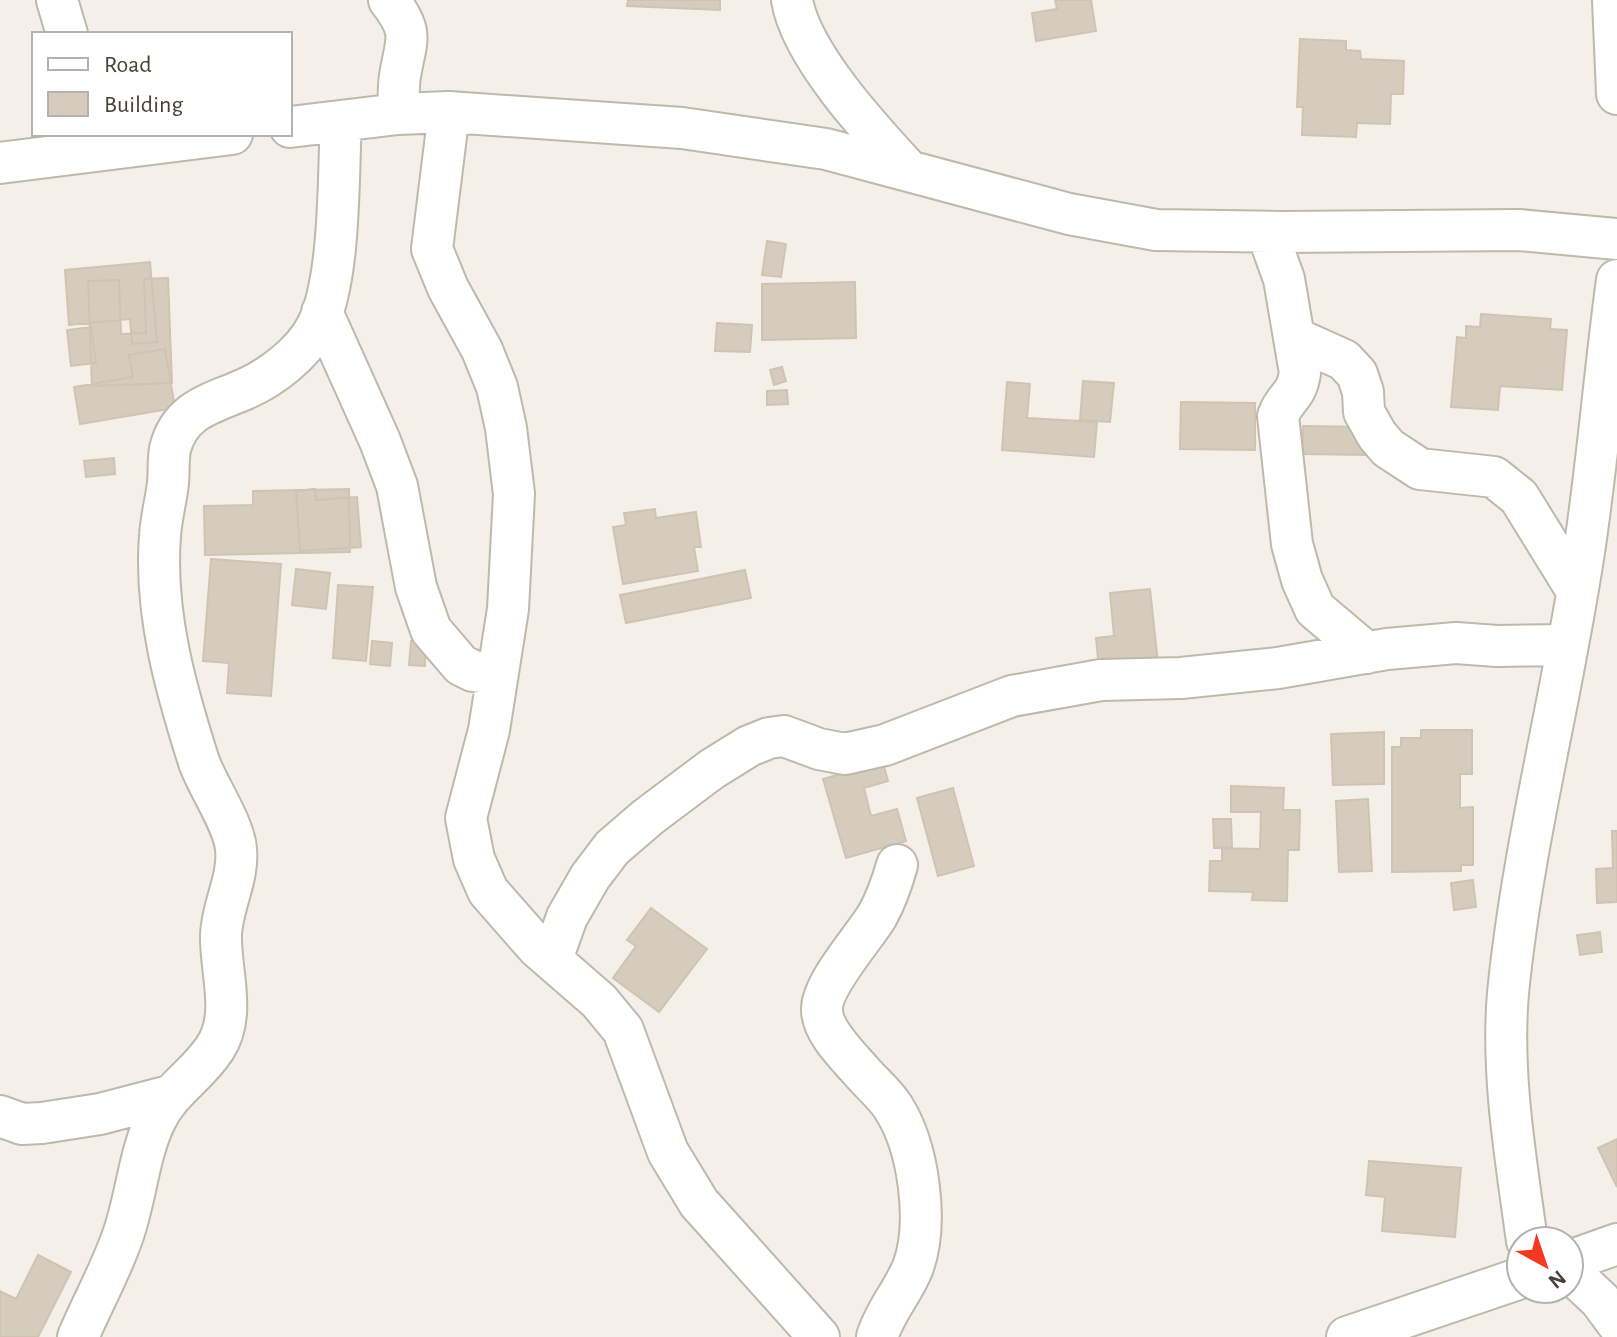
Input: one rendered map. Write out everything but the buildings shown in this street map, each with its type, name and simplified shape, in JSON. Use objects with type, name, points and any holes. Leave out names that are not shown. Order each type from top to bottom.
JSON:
[{"type":"street","points":[[57,0],[66,32]]},
{"type":"street","points":[[389,0],[405,24],[408,35],[400,76],[398,114]]},
{"type":"street","points":[[792,0],[795,15],[818,58],[884,144],[909,171]]},
{"type":"street","points":[[1613,0],[1617,94]]},
{"type":"street","points":[[449,112],[432,249],[497,387],[506,428],[514,494],[508,609],[489,730],[466,818],[474,859],[488,891],[552,959],[599,1001],[623,1030],[668,1152],[699,1203],[819,1337]]},
{"type":"street","points":[[292,127],[398,114],[449,112],[682,128],[826,149],[1069,214],[1156,230],[1519,230],[1617,239]]},
{"type":"street","points":[[78,1337],[122,1240],[154,1123],[169,1096],[216,1046],[225,1024],[221,933],[237,871],[236,844],[200,765],[165,638],[160,536],[169,453],[177,429],[193,412],[248,388],[275,372],[316,329],[335,249],[341,121]]},
{"type":"street","points":[[0,163],[95,142],[198,136]]},
{"type":"street","points":[[1267,232],[1284,279],[1300,373],[1298,387],[1283,402],[1278,416],[1292,544],[1315,609],[1367,653]]},
{"type":"street","points":[[1525,1225],[1509,1075],[1508,996],[1525,867],[1585,545],[1617,280]]},
{"type":"street","points":[[322,312],[397,486],[416,587],[431,630],[461,665],[473,671],[497,674]]},
{"type":"street","points":[[1295,338],[1344,360],[1357,374],[1363,392],[1364,412],[1388,448],[1420,469],[1494,477],[1506,485],[1519,497],[1577,591]]},
{"type":"street","points":[[552,959],[567,917],[590,877],[612,848],[712,769],[759,742],[784,736],[819,749],[845,754],[885,745],[1012,696],[1101,680],[1195,677],[1456,643],[1567,645]]},
{"type":"street","points":[[877,1337],[883,1317],[902,1292],[914,1264],[921,1227],[917,1180],[908,1137],[893,1106],[847,1055],[827,1027],[822,1010],[827,986],[879,913],[897,865]]},
{"type":"street","points":[[0,1116],[22,1124],[42,1123],[100,1114],[169,1096]]},
{"type":"street","points":[[1585,1255],[1617,1244]]},
{"type":"street","points":[[1347,1337],[1505,1283]]},
{"type":"street","points":[[1585,1286],[1617,1323]]}]
